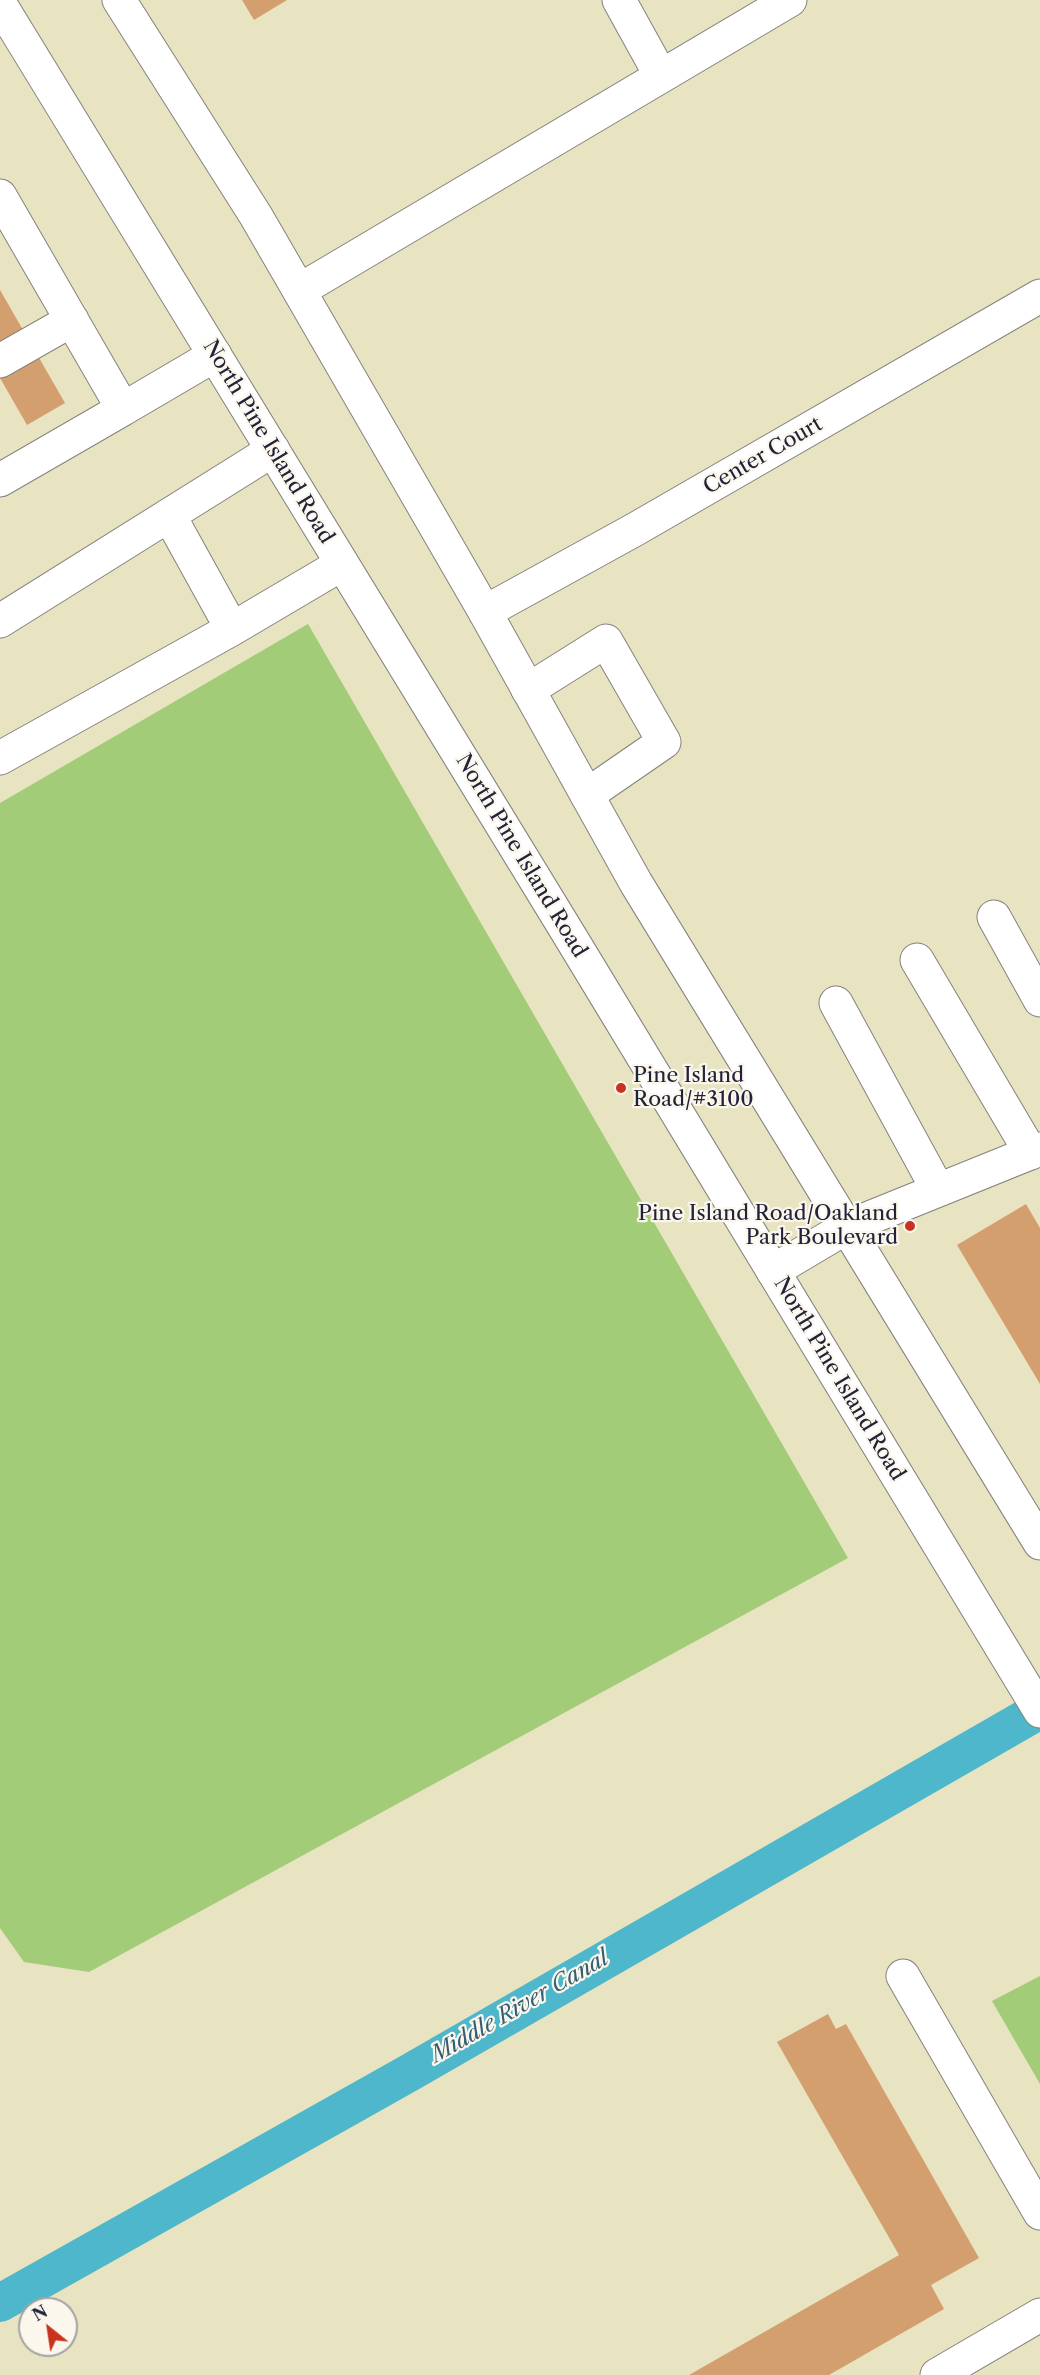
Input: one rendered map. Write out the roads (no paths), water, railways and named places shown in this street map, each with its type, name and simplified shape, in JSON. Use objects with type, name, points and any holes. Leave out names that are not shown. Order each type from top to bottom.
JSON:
[{"type":"main road","points":[[119,0],[219,154],[300,290],[636,882],[1040,1543]]},
{"type":"main road","points":[[619,0],[661,76]]},
{"type":"main road","points":[[300,290],[790,0]]},
{"type":"main road","name":"North Pine Island Road","points":[[0,4],[1040,1710]]},
{"type":"main road","points":[[0,196],[123,409]]},
{"type":"main road","name":"Center Court","points":[[484,612],[634,531],[1040,296]]},
{"type":"main road","points":[[0,361],[72,320]]},
{"type":"main road","points":[[0,480],[215,355]]},
{"type":"main road","points":[[0,621],[273,450]]},
{"type":"main road","points":[[169,515],[232,629]]},
{"type":"main road","points":[[0,758],[232,629],[342,564]]},
{"type":"main road","points":[[528,690],[606,641],[664,741],[587,795]]},
{"type":"main road","points":[[994,917],[1040,1000]]},
{"type":"main road","points":[[773,1271],[847,1227],[1036,1151],[917,960]]},
{"type":"main road","points":[[836,1003],[938,1190]]},
{"type":"main road","points":[[903,1976],[1040,2213]]},
{"type":"main road","points":[[937,2375],[1040,2315]]},
{"type":"waterway","name":"Middle River Canal","points":[[0,2303],[409,2073],[1040,1710]]},
{"type":"place","name":"Pine Island Road/#3100","points":[[621,1088]]},
{"type":"place","name":"Pine Island Road/Oakland Park Boulevard","points":[[910,1226]]}]
